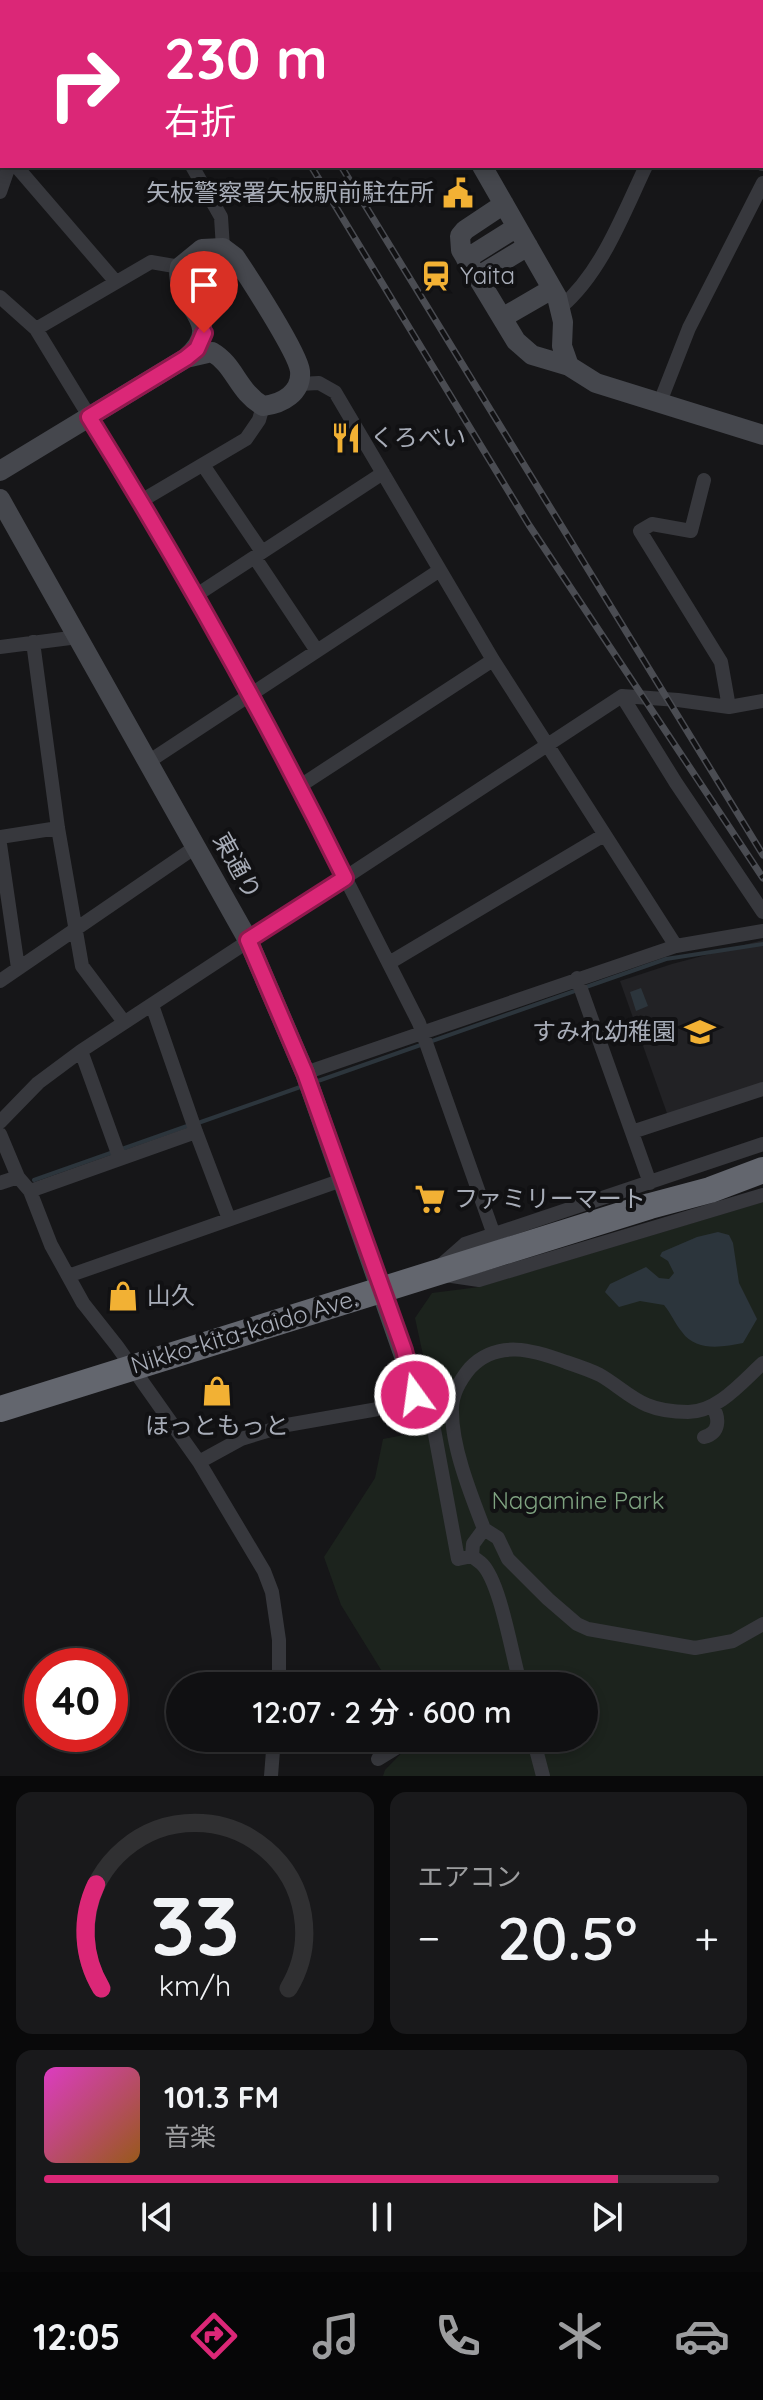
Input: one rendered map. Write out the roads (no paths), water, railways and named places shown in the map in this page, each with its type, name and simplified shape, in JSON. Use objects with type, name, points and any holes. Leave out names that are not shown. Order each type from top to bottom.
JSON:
[{"type":"highway","name":"Nikko-kita-kaido Ave.","points":[[0,1409],[710,1190],[763,1170]]},
{"type":"street","points":[[0,192],[8,168]]},
{"type":"street","points":[[18,168],[116,282]]},
{"type":"street","points":[[193,168],[221,217],[223,248]]},
{"type":"street","points":[[483,168],[556,298],[562,346],[569,366]]},
{"type":"street","points":[[502,318],[556,298],[575,295],[613,234],[645,168]]},
{"type":"street","points":[[660,402],[689,328],[763,183]]},
{"type":"street","points":[[469,263],[517,226]]},
{"type":"street","points":[[517,226],[465,230],[460,236],[469,263],[502,318],[516,341],[532,355],[569,366],[596,383],[763,435]]},
{"type":"street","points":[[36,329],[151,262],[180,267],[202,249],[223,248],[239,263],[291,351],[300,370],[299,384],[292,395],[274,405],[263,406],[245,393],[220,356],[212,352],[186,358]]},
{"type":"street","points":[[0,471],[197,349],[204,333],[180,283],[180,267]]},
{"type":"street","points":[[0,297],[36,329],[141,501],[252,694],[422,1032],[494,1235]]},
{"type":"street","points":[[299,384],[319,383],[335,392],[493,660],[676,946]]},
{"type":"street","points":[[141,501],[246,439],[259,420],[263,406]]},
{"type":"street","points":[[203,465],[317,651]]},
{"type":"street","points":[[195,596],[383,473]]},
{"type":"street","points":[[704,480],[691,531],[652,524],[640,531],[721,662],[729,707]]},
{"type":"street","name":"東通り","points":[[0,499],[248,940],[305,1073],[404,1350],[415,1395],[411,1400],[395,1406]]},
{"type":"street","points":[[148,762],[440,570]]},
{"type":"street","points":[[0,647],[78,637]]},
{"type":"street","points":[[33,642],[58,828],[82,966],[124,1022]]},
{"type":"street","points":[[300,786],[493,660]]},
{"type":"street","points":[[622,696],[763,912]]},
{"type":"street","points":[[0,1122],[38,1083],[81,1051],[622,696],[729,707],[763,701]]},
{"type":"street","points":[[0,837],[58,828]]},
{"type":"street","points":[[389,963],[604,835]]},
{"type":"street","points":[[0,844],[18,968]]},
{"type":"street","points":[[0,981],[197,846]]},
{"type":"street","points":[[305,1073],[676,946],[763,931]]},
{"type":"street","points":[[577,978],[650,1183]]},
{"type":"street","points":[[152,1005],[229,1219]]},
{"type":"street","points":[[81,1051],[120,1159]]},
{"type":"street","points":[[632,1132],[763,1089]]},
{"type":"street","points":[[30,1191],[196,1132]]},
{"type":"street","points":[[0,1134],[18,1177],[30,1191],[51,1245],[83,1303],[199,1462],[224,1500],[268,1581],[279,1640],[279,1672]]},
{"type":"street","points":[[433,1273],[465,1244],[763,1144]]},
{"type":"street","points":[[0,1183],[18,1177]]},
{"type":"street","points":[[68,1276],[342,1180]]},
{"type":"street","points":[[433,1273],[479,1280],[763,1195]]},
{"type":"street","points":[[763,1363],[712,1406],[690,1412],[646,1405],[596,1373],[559,1359],[523,1349],[505,1349],[488,1354],[472,1366],[459,1382],[452,1412],[465,1474],[484,1529],[498,1538],[508,1559],[577,1624],[588,1629],[695,1648],[733,1641],[763,1624]]},
{"type":"street","points":[[199,1462],[241,1439],[287,1425],[395,1406]]},
{"type":"street","points":[[704,1437],[715,1431],[718,1423],[718,1414],[712,1406]]},
{"type":"street","points":[[431,1413],[458,1559],[472,1556]]},
{"type":"street","points":[[472,1556],[473,1544],[484,1529]]},
{"type":"street","points":[[472,1556],[483,1565],[503,1606],[504,1625],[517,1672]]},
{"type":"street","points":[[271,1776],[273,1752]]},
{"type":"street","points":[[378,1759],[389,1752]]},
{"type":"street","points":[[537,1752],[543,1776]]},
{"type":"waterway","points":[[315,1082],[666,959],[763,944]]},
{"type":"waterway","points":[[198,1123],[303,1086]]},
{"type":"waterway","points":[[34,1180],[190,1125]]},
{"type":"railway","points":[[312,168],[529,525],[763,878]]},
{"type":"railway","points":[[342,168],[763,855]]},
{"type":"place","name":"矢板警察署矢板駅前駐在所","points":[[458,193]]},
{"type":"place","name":"Yaita","points":[[436,276]]},
{"type":"place","name":"くろべい","points":[[346,438]]},
{"type":"place","name":"すみれ幼稚園","points":[[700,1032]]},
{"type":"place","name":"ファミリーマート","points":[[430,1199]]},
{"type":"place","name":"山久","points":[[123,1296]]},
{"type":"place","name":"ほっともっと","points":[[217,1391]]},
{"type":"park label","name":"Nagamine Park","points":[[578,1501]]}]
